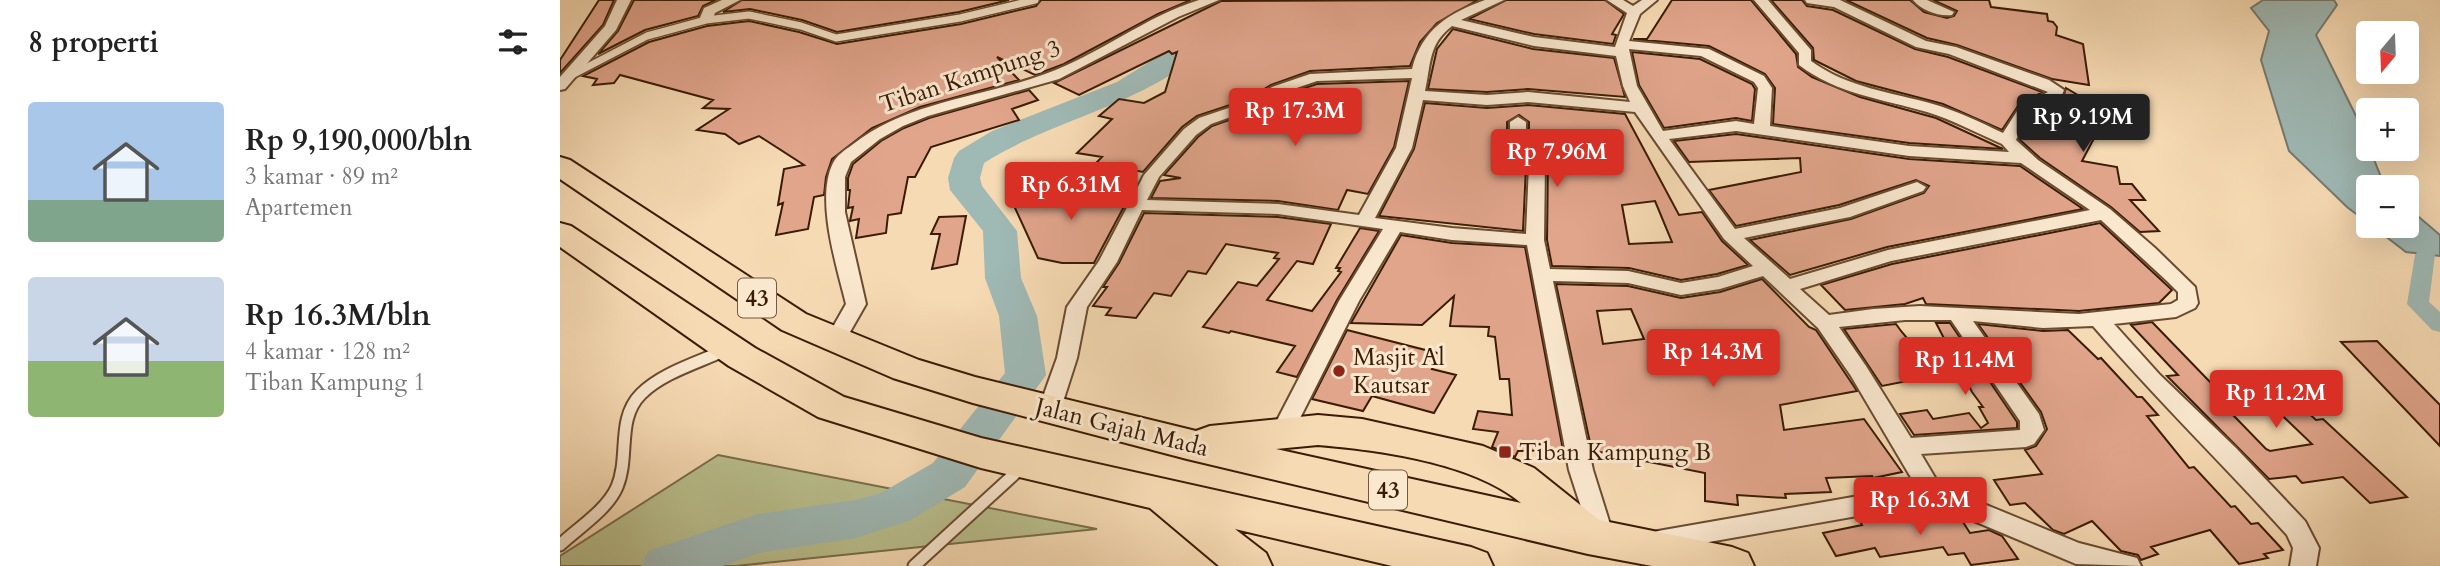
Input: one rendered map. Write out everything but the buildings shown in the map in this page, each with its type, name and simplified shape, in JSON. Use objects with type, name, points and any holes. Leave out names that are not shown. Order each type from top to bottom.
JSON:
[{"type":"highway","name":"Jalan Gajah Mada","points":[[560,166],[794,322],[906,369],[973,390],[1187,444],[1732,566]]},
{"type":"highway","name":"43","points":[[560,233],[731,348],[831,407],[981,453],[1471,566]]},
{"type":"highway","points":[[1187,444],[1318,430],[1362,434],[1483,461],[1520,479],[1610,539]]},
{"type":"highway","points":[[1158,492],[1250,566]]},
{"type":"street","points":[[560,86],[611,27],[624,0]]},
{"type":"street","points":[[706,20],[709,11],[733,0]]},
{"type":"street","name":"Tiban Kampung 3","points":[[835,341],[856,304],[835,200],[841,163],[863,142],[905,117],[1017,89],[1054,76],[1185,9],[1212,0]]},
{"type":"street","points":[[1365,220],[1404,148],[1417,96],[1425,45],[1435,31],[1448,21],[1497,0]]},
{"type":"street","points":[[1614,0],[1642,6],[1621,48],[1630,86],[1658,136],[1730,235],[1825,323],[1858,371],[1932,493]]},
{"type":"street","points":[[1761,0],[1806,53],[1804,62],[1826,76],[1863,93],[1957,116],[2015,149],[2104,213],[2158,258],[2188,291],[2189,297],[2188,303],[2176,310],[2047,324],[1956,313],[1902,312],[1864,315],[1825,323]]},
{"type":"street","points":[[1812,0],[1840,4],[1909,40],[1935,49],[1951,50],[2052,87],[2056,90],[2055,97],[2034,103],[2015,121],[2015,149]]},
{"type":"street","points":[[1920,0],[1947,12]]},
{"type":"street","points":[[1448,21],[1555,45],[1704,51],[1759,79],[1765,88],[1762,129]]},
{"type":"street","points":[[1036,405],[1067,358],[1077,307],[1108,262],[1152,175],[1190,132],[1205,121],[1242,109],[1286,86],[1315,77],[1419,74]]},
{"type":"street","points":[[1417,96],[1487,100],[1528,97],[1640,108]]},
{"type":"street","points":[[1518,122],[1518,153],[1537,163],[1535,240],[1581,470],[1610,539],[1932,493],[2076,553],[2128,566]]},
{"type":"street","points":[[1658,136],[1720,126],[1762,129],[1909,151],[2015,149]]},
{"type":"street","points":[[1730,235],[1844,213],[1917,187]]},
{"type":"street","points":[[1136,205],[1278,209],[1452,234],[1535,240]]},
{"type":"street","points":[[1786,287],[1888,256],[2104,213]]},
{"type":"street","points":[[1282,432],[1349,301],[1394,226]]},
{"type":"street","points":[[1543,275],[1628,276],[1681,289],[1720,283],[1765,269]]},
{"type":"street","points":[[1905,447],[2026,438],[2033,430],[2031,420],[1956,313]]},
{"type":"street","points":[[2098,319],[2152,380],[2228,454],[2296,528],[2306,548],[2303,566]]},
{"type":"lane","points":[[572,75],[625,45],[706,20],[749,15],[802,26],[836,38],[960,18],[1035,0]]},
{"type":"lane","points":[[560,545],[604,505],[617,486],[628,412],[640,395],[654,383],[731,348]]},
{"type":"lane","points":[[914,566],[1027,463]]},
{"type":"green space","points":[[718,455],[1097,529],[736,566],[560,566],[560,556]]},
{"type":"water","points":[[2263,0],[2334,0],[2337,5],[2316,35],[2356,116],[2356,161],[2375,161],[2380,175],[2356,175],[2356,214],[2289,151],[2261,60],[2269,31],[2251,8]]},
{"type":"water","points":[[2419,217],[2440,235],[2440,256],[2406,252],[2388,238],[2419,238]]},
{"type":"waterway","points":[[665,566],[758,534],[856,519],[895,507],[949,475],[1026,375],[1018,316],[1003,278],[1000,231],[974,196],[966,190],[964,178],[970,158],[1003,137],[1127,88],[1180,55],[1212,25]]},
{"type":"waterway","points":[[2425,255],[2418,304],[2440,325]]},
{"type":"place","name":"Masjit Al Kautsar","points":[[1339,371]]},
{"type":"place","name":"Tiban Kampung B","points":[[1505,452]]}]
